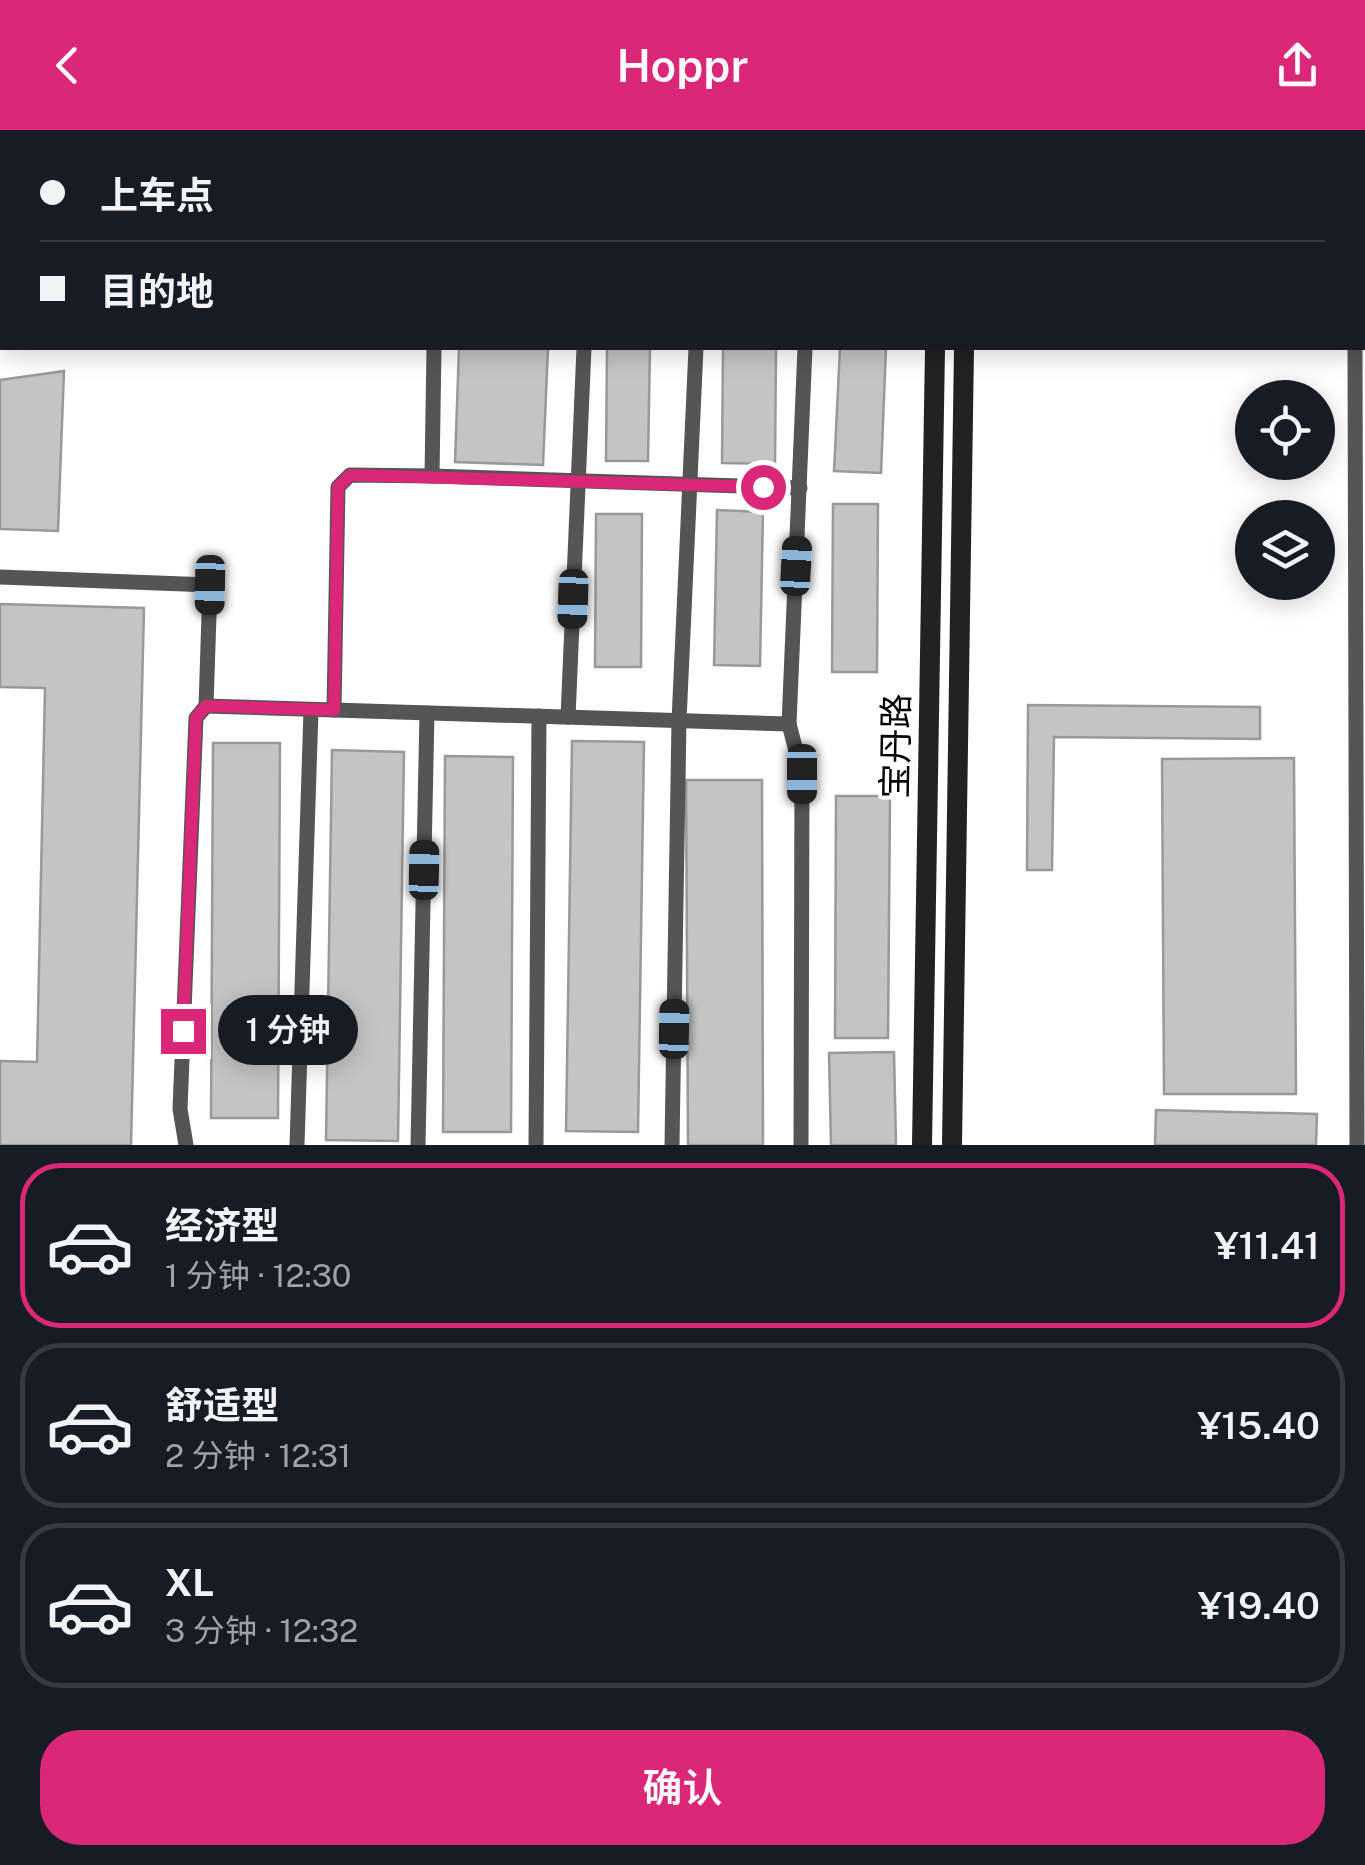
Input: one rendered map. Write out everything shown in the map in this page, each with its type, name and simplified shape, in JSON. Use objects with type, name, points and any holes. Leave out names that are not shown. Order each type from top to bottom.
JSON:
[{"type":"street","name":"宝丹路","points":[[922,1145],[935,350]]},
{"type":"street","name":"宝丹路","points":[[952,1145],[964,350]]},
{"type":"lane","points":[[432,476],[434,350]]},
{"type":"lane","points":[[568,717],[584,350]]},
{"type":"lane","points":[[672,1145],[678,721],[696,350]]},
{"type":"lane","points":[[801,1145],[802,774],[789,724],[805,350]]},
{"type":"lane","points":[[1355,350],[1360,681],[1357,1145]]},
{"type":"lane","points":[[334,710],[338,487],[350,475],[800,488]]},
{"type":"lane","points":[[0,577],[210,585],[206,706],[196,718],[180,1109],[186,1145]]},
{"type":"lane","points":[[206,706],[789,724]]},
{"type":"lane","points":[[298,1145],[311,710]]},
{"type":"lane","points":[[418,1145],[428,713]]},
{"type":"lane","points":[[536,1145],[539,716]]},
{"type":"building","points":[[459,350],[548,350],[543,465],[455,462]]},
{"type":"building","points":[[607,350],[650,350],[648,461],[606,461]]},
{"type":"building","points":[[723,350],[776,350],[775,464],[722,463]]},
{"type":"building","points":[[840,350],[886,350],[881,473],[834,471]]},
{"type":"building","points":[[64,371],[58,531],[0,529],[0,380]]},
{"type":"building","points":[[833,504],[878,504],[877,672],[832,672]]},
{"type":"building","points":[[717,510],[763,512],[760,666],[714,665]]},
{"type":"building","points":[[596,514],[642,514],[641,667],[595,667]]},
{"type":"building","points":[[0,604],[144,608],[131,1145],[0,1145],[0,1061],[37,1062],[45,688],[0,687]]},
{"type":"building","points":[[1028,705],[1260,707],[1260,739],[1054,737],[1052,870],[1027,870]]},
{"type":"building","points":[[572,741],[644,742],[638,1132],[566,1131]]},
{"type":"building","points":[[213,743],[280,743],[278,1118],[211,1118]]},
{"type":"building","points":[[332,750],[404,752],[398,1141],[326,1140]]},
{"type":"building","points":[[445,756],[513,757],[511,1132],[443,1132]]},
{"type":"building","points":[[1294,758],[1296,1094],[1164,1094],[1162,759]]},
{"type":"building","points":[[686,780],[762,780],[763,1145],[688,1145]]},
{"type":"building","points":[[836,796],[890,796],[888,1038],[835,1038]]},
{"type":"building","points":[[894,1052],[896,1145],[831,1145],[829,1053]]},
{"type":"building","points":[[1156,1110],[1317,1114],[1316,1145],[1155,1145]]},
{"type":"route","points":[[183,1031],[196,718],[206,706],[334,710],[338,487],[350,475],[763,487]]}]
